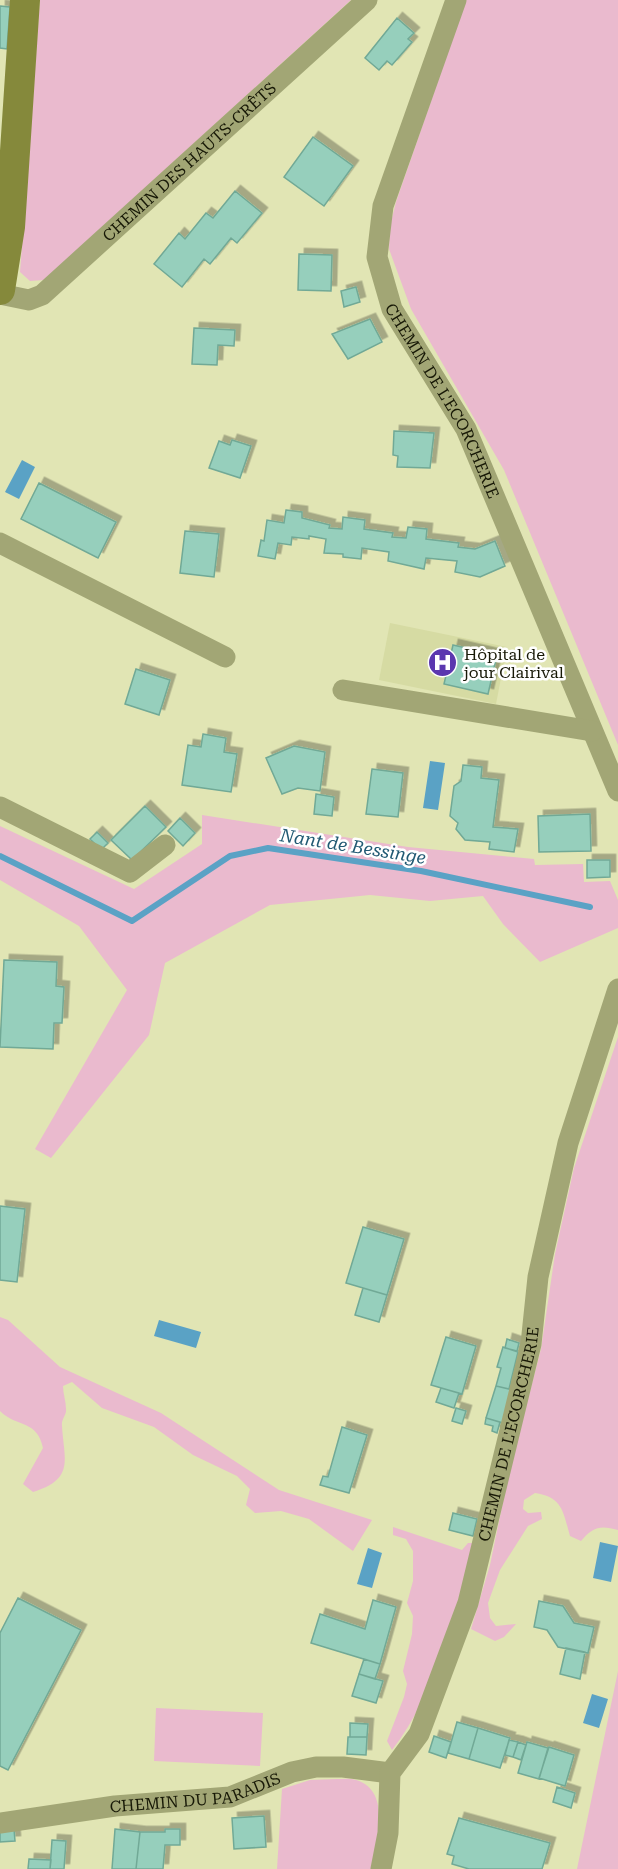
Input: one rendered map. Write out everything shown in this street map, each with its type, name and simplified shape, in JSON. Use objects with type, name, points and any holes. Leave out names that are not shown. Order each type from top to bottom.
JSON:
[{"type":"main road","points":[[0,292],[5,269],[10,217],[25,0]]},
{"type":"street","name":"CHEMIN DES HAUTS-CRÊTS","points":[[0,292],[29,300],[42,296],[367,0]]},
{"type":"street","name":"CHEMIN DE L'ECORCHERIE","points":[[456,0],[383,206],[377,257],[392,309],[444,390],[488,476],[591,731],[618,791]]},
{"type":"street","points":[[0,543],[225,657]]},
{"type":"street","points":[[343,690],[591,731]]},
{"type":"street","points":[[0,807],[130,872],[165,845]]},
{"type":"street","name":"CHEMIN DE L'ECORCHERIE","points":[[390,1773],[419,1734],[468,1603],[531,1344],[538,1277],[554,1198],[568,1143],[618,989]]},
{"type":"street","name":"CHEMIN DU PARADIS","points":[[0,1823],[115,1806],[230,1797],[292,1772],[316,1767],[390,1773]]},
{"type":"street","points":[[381,1869],[388,1833],[390,1773]]},
{"type":"shaded area","points":[[40,0],[351,0],[44,280],[30,281],[20,272]]},
{"type":"shaded area","points":[[466,0],[618,0],[618,745],[504,470],[411,309],[389,249],[390,226],[396,202]]},
{"type":"shaded area","name":"Hôpital de jour Clairival","points":[[390,623],[507,647],[496,704],[379,680]]},
{"type":"shaded area","points":[[202,815],[408,847],[534,859],[535,865],[583,864],[584,882],[610,881],[618,900],[618,928],[540,962],[503,924],[483,896],[430,901],[370,895],[270,905],[165,963],[149,1035],[51,1158],[35,1149],[127,990],[79,926],[0,880],[0,826],[134,889],[202,844]]},
{"type":"shaded area","points":[[618,1037],[618,1530],[597,1528],[581,1541],[570,1536],[566,1520],[557,1502],[535,1493],[524,1500],[523,1509],[528,1513],[541,1512],[542,1519],[528,1526],[500,1570],[488,1603],[490,1618],[496,1626],[516,1624],[504,1637],[495,1641],[471,1629],[490,1565],[509,1473],[541,1349],[555,1254],[574,1168]]},
{"type":"shaded area","points":[[0,1317],[8,1320],[60,1367],[161,1413],[279,1490],[372,1520],[353,1551],[309,1519],[281,1511],[255,1513],[246,1505],[250,1489],[237,1476],[193,1455],[154,1427],[102,1408],[72,1382],[63,1386],[66,1411],[62,1424],[64,1467],[56,1481],[33,1492],[23,1484],[43,1448],[36,1432],[0,1411]]},
{"type":"shaded area","points":[[393,1527],[462,1550],[468,1543],[475,1543],[433,1677],[408,1727],[392,1750],[387,1741],[407,1684],[403,1671],[412,1634],[413,1616],[407,1603],[413,1581],[413,1551],[406,1539],[393,1535]]},
{"type":"shaded area","points":[[618,1671],[618,1869],[577,1869]]},
{"type":"shaded area","points":[[156,1708],[263,1713],[260,1766],[154,1761]]},
{"type":"shaded area","points":[[349,1779],[367,1786],[378,1806],[379,1832],[372,1869],[277,1869],[282,1789],[310,1780]]},
{"type":"water","points":[[22,460],[35,467],[19,499],[5,492]]},
{"type":"water","points":[[430,761],[445,763],[438,810],[423,808]]},
{"type":"water","points":[[159,1320],[201,1332],[196,1348],[154,1336]]},
{"type":"water","points":[[600,1542],[618,1546],[611,1582],[593,1578]]},
{"type":"water","points":[[368,1548],[382,1553],[372,1588],[357,1584]]},
{"type":"water","points":[[592,1694],[608,1699],[599,1728],[583,1723]]},
{"type":"building","points":[[0,6],[10,7],[7,49],[0,48]]},
{"type":"building","points":[[397,18],[414,33],[408,39],[412,42],[392,65],[387,61],[379,70],[365,58]]},
{"type":"building","points":[[313,137],[353,166],[324,206],[284,177]]},
{"type":"building","points":[[235,191],[262,213],[237,243],[231,238],[210,264],[204,259],[182,287],[154,264],[179,233],[185,239],[206,213],[213,218]]},
{"type":"building","points":[[299,254],[332,255],[331,291],[298,290]]},
{"type":"building","points":[[356,287],[360,302],[344,307],[341,291]]},
{"type":"building","points":[[370,319],[382,342],[348,359],[332,334]]},
{"type":"building","points":[[194,328],[235,330],[234,346],[218,345],[217,365],[192,364]]},
{"type":"building","points":[[394,431],[434,433],[430,468],[397,467],[398,456],[393,455]]},
{"type":"building","points":[[232,440],[251,446],[240,478],[209,468],[219,441],[230,445]]},
{"type":"building","points":[[39,483],[116,522],[98,558],[21,519]]},
{"type":"building","points":[[286,510],[302,512],[302,518],[330,525],[329,528],[342,529],[343,517],[365,520],[364,529],[393,533],[392,537],[406,538],[408,527],[427,529],[426,539],[459,543],[458,547],[475,549],[495,541],[505,566],[480,577],[455,572],[457,561],[426,558],[424,569],[388,561],[389,552],[362,548],[361,559],[343,557],[343,554],[324,553],[326,539],[309,536],[309,539],[292,537],[291,545],[278,543],[275,559],[258,556],[261,540],[264,541],[267,520],[284,523]]},
{"type":"building","points":[[185,531],[219,534],[214,577],[180,573]]},
{"type":"building","points":[[453,645],[497,655],[488,694],[444,684]]},
{"type":"building","points":[[136,669],[170,680],[159,715],[125,704]]},
{"type":"building","points":[[203,734],[226,738],[224,752],[237,754],[231,792],[182,785],[188,745],[201,747]]},
{"type":"building","points":[[294,746],[325,752],[320,791],[298,788],[282,794],[266,758]]},
{"type":"building","points":[[463,765],[482,767],[481,778],[499,780],[493,827],[518,829],[514,852],[489,849],[490,842],[465,840],[456,829],[458,823],[450,816],[454,786],[461,781]]},
{"type":"building","points":[[372,769],[403,773],[398,817],[366,814]]},
{"type":"building","points":[[316,794],[334,797],[332,816],[314,814]]},
{"type":"building","points":[[145,806],[166,827],[132,860],[111,840]]},
{"type":"building","points":[[590,814],[591,851],[539,852],[538,816]]},
{"type":"building","points":[[180,818],[195,833],[183,846],[168,831]]},
{"type":"building","points":[[97,832],[108,843],[101,850],[90,839]]},
{"type":"building","points":[[587,860],[610,860],[610,877],[587,878]]},
{"type":"building","points":[[4,960],[57,962],[56,986],[64,987],[62,1023],[54,1023],[53,1049],[0,1047]]},
{"type":"building","points":[[0,1206],[25,1209],[17,1282],[0,1280]]},
{"type":"building","points":[[363,1227],[404,1239],[387,1295],[346,1283]]},
{"type":"building","points":[[363,1288],[387,1295],[379,1322],[355,1315]]},
{"type":"building","points":[[446,1337],[476,1346],[462,1394],[431,1385]]},
{"type":"building","points":[[507,1339],[519,1343],[517,1351],[505,1348]]},
{"type":"building","points":[[503,1347],[518,1352],[509,1389],[496,1386],[501,1368],[497,1367]]},
{"type":"building","points":[[496,1386],[513,1390],[503,1423],[486,1418]]},
{"type":"building","points":[[441,1388],[459,1393],[454,1408],[436,1402]]},
{"type":"building","points":[[456,1408],[466,1411],[462,1424],[452,1421]]},
{"type":"building","points":[[486,1418],[500,1422],[497,1433],[492,1431],[493,1426],[485,1424]]},
{"type":"building","points":[[342,1427],[367,1435],[349,1493],[320,1485],[323,1476],[328,1477]]},
{"type":"building","points":[[453,1513],[477,1519],[473,1536],[449,1530]]},
{"type":"building","points":[[18,1598],[81,1630],[8,1770],[0,1766],[0,1633]]},
{"type":"building","points":[[373,1600],[396,1607],[380,1664],[311,1643],[320,1614],[365,1629]]},
{"type":"building","points":[[539,1601],[563,1606],[574,1623],[594,1627],[588,1653],[558,1647],[547,1630],[534,1627]]},
{"type":"building","points":[[566,1648],[585,1652],[580,1679],[560,1674]]},
{"type":"building","points":[[364,1659],[380,1664],[375,1679],[359,1674]]},
{"type":"building","points":[[359,1674],[383,1681],[376,1703],[352,1696]]},
{"type":"building","points":[[457,1722],[478,1728],[469,1759],[448,1753]]},
{"type":"building","points":[[350,1723],[368,1724],[367,1737],[350,1737]]},
{"type":"building","points":[[478,1728],[510,1738],[500,1768],[469,1759]]},
{"type":"building","points":[[434,1736],[451,1742],[446,1758],[429,1752]]},
{"type":"building","points":[[348,1737],[367,1737],[366,1755],[347,1754]]},
{"type":"building","points":[[509,1740],[518,1742],[513,1757],[505,1755]]},
{"type":"building","points":[[518,1742],[526,1745],[521,1760],[513,1757]]},
{"type":"building","points":[[527,1742],[548,1748],[539,1779],[518,1773]]},
{"type":"building","points":[[549,1747],[574,1755],[565,1786],[539,1778]]},
{"type":"building","points":[[557,1787],[575,1793],[571,1808],[553,1802]]},
{"type":"building","points":[[264,1816],[266,1847],[234,1849],[232,1818]]},
{"type":"building","points":[[459,1818],[550,1843],[542,1869],[469,1869],[452,1864],[454,1856],[447,1854]]},
{"type":"building","points":[[14,1829],[15,1841],[0,1842],[0,1830]]},
{"type":"building","points":[[115,1829],[140,1832],[136,1869],[112,1869]]},
{"type":"building","points":[[165,1829],[180,1829],[180,1845],[165,1845],[163,1869],[136,1869],[140,1832],[165,1832]]},
{"type":"building","points":[[52,1840],[66,1841],[64,1869],[50,1869]]},
{"type":"building","points":[[29,1859],[51,1860],[50,1869],[28,1869]]},
{"type":"waterway","name":"Nant de Bessinge","points":[[0,856],[132,921],[230,856],[268,848],[421,871],[590,907]]},
{"type":"place","name":"Hôpital de jour Clairival","points":[[443,663]]}]
